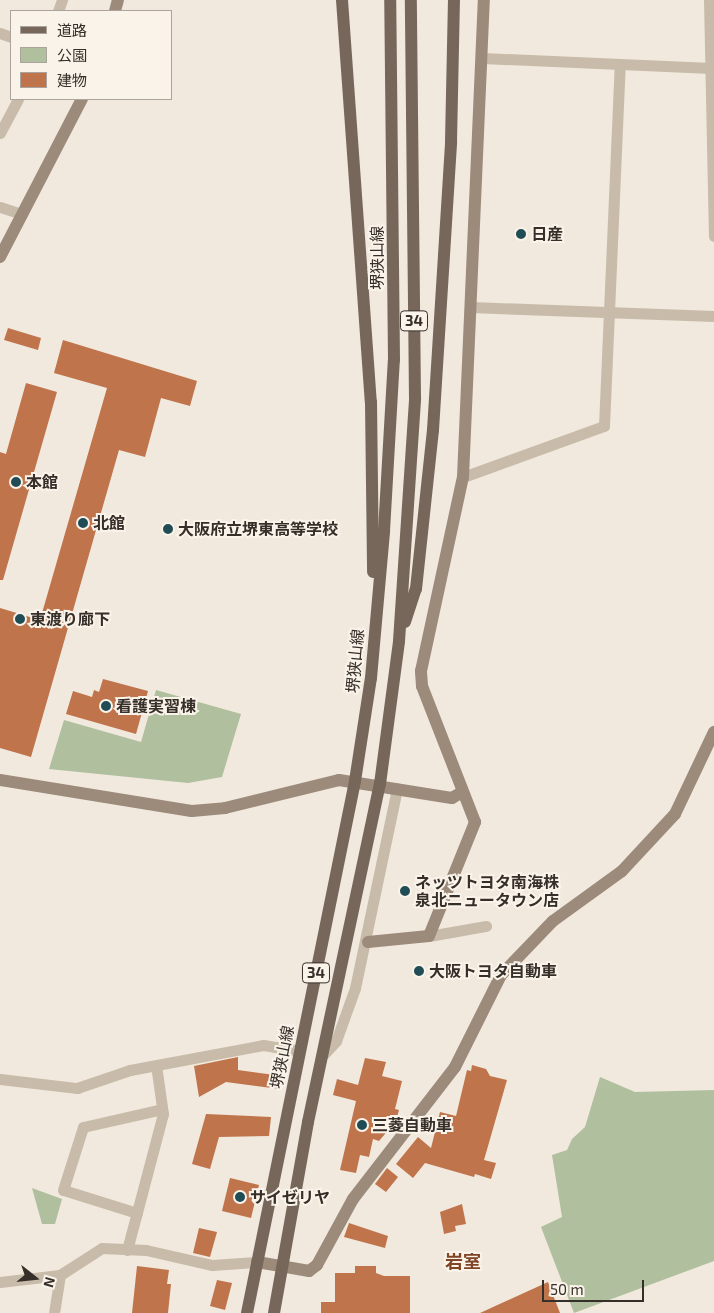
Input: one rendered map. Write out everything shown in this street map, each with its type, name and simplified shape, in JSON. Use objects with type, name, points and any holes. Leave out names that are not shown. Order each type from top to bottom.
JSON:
[{"type":"main road","points":[[342,0],[371,402],[374,632]]},
{"type":"main road","name":"堺狭山線","points":[[247,1313],[355,781],[371,678],[384,531],[394,360],[390,0]]},
{"type":"main road","name":"34","points":[[274,1313],[284,1267],[308,1122],[380,784],[399,641],[415,399],[412,0]]},
{"type":"main road","points":[[399,641],[416,589],[433,430],[451,142],[454,0]]},
{"type":"street","points":[[429,936],[475,822],[422,686],[421,671],[463,477],[484,0]]},
{"type":"street","points":[[709,0],[714,236]]},
{"type":"street","points":[[482,58],[711,68]]},
{"type":"street","points":[[463,477],[604,426],[611,312],[620,65]]},
{"type":"street","points":[[0,132],[3,120],[17,100]]},
{"type":"street","points":[[0,257],[81,100]]},
{"type":"street","points":[[0,207],[22,214]]},
{"type":"street","points":[[470,307],[714,316]]},
{"type":"street","points":[[0,1282],[60,1274],[102,1248],[146,1250],[212,1266],[257,1262],[309,1271],[317,1265],[353,1199],[455,1067],[501,975],[553,921],[622,871],[675,814],[714,732]]},
{"type":"street","points":[[0,780],[192,811],[225,808],[340,780],[380,784],[452,798],[462,792]]},
{"type":"street","points":[[324,1054],[336,1041],[355,988],[368,942],[397,788]]},
{"type":"street","points":[[368,942],[429,936],[486,926]]},
{"type":"street","points":[[0,1079],[77,1088],[130,1070],[263,1045],[300,1051]]},
{"type":"street","points":[[127,1250],[162,1109],[156,1065]]},
{"type":"street","points":[[136,1213],[62,1190],[83,1127],[162,1109]]},
{"type":"street","points":[[54,1313],[60,1274]]},
{"type":"green space","points":[[156,690],[241,714],[222,777],[188,783],[49,769],[64,720],[141,742]]},
{"type":"green space","points":[[600,1077],[635,1092],[714,1090],[714,1261],[574,1313],[541,1227],[562,1217],[552,1155],[567,1150],[572,1139],[585,1127]]},
{"type":"green space","points":[[32,1188],[62,1199],[55,1224],[42,1224]]},
{"type":"building","points":[[8,328],[41,338],[38,350],[4,340]]},
{"type":"building","points":[[63,340],[197,381],[190,406],[161,398],[145,457],[119,450],[31,757],[0,748],[0,608],[40,620],[107,388],[54,373]]},
{"type":"building","name":"本館","points":[[26,383],[57,392],[3,580],[0,580],[0,452],[6,454]]},
{"type":"building","name":"看護実習棟","points":[[103,679],[148,691],[136,734],[66,714],[73,691],[92,697],[94,690],[99,692]]},
{"type":"building","points":[[238,1057],[238,1070],[282,1076],[280,1089],[226,1082],[199,1097],[194,1066]]},
{"type":"building","points":[[365,1058],[386,1062],[382,1076],[402,1081],[395,1109],[399,1110],[396,1121],[379,1141],[373,1139],[369,1157],[360,1155],[356,1173],[340,1170],[356,1101],[333,1095],[337,1079],[358,1085]]},
{"type":"building","points":[[472,1065],[486,1069],[490,1076],[507,1080],[484,1160],[496,1163],[491,1179],[475,1174],[474,1177],[425,1163],[413,1178],[396,1164],[418,1137],[431,1148],[440,1112],[456,1116],[467,1070],[471,1071]]},
{"type":"building","points":[[206,1114],[271,1117],[269,1136],[219,1137],[210,1169],[192,1164]]},
{"type":"building","points":[[387,1168],[398,1177],[386,1192],[375,1184]]},
{"type":"building","points":[[230,1178],[259,1185],[251,1218],[222,1211]]},
{"type":"building","points":[[462,1204],[466,1224],[455,1226],[456,1231],[444,1234],[440,1212]]},
{"type":"building","points":[[349,1223],[388,1236],[385,1248],[344,1237]]},
{"type":"building","points":[[199,1228],[217,1232],[210,1257],[193,1253]]},
{"type":"building","points":[[137,1266],[169,1270],[167,1284],[171,1284],[168,1313],[132,1313]]},
{"type":"building","points":[[355,1266],[376,1266],[376,1273],[384,1276],[410,1276],[410,1313],[321,1313],[321,1302],[335,1302],[335,1273],[355,1273]]},
{"type":"building","points":[[217,1280],[232,1283],[225,1310],[210,1306]]},
{"type":"building","points":[[548,1282],[560,1313],[480,1313]]},
{"type":"place","name":"日産","points":[[521,234]]},
{"type":"place","name":"本館","points":[[16,482]]},
{"type":"place","name":"北館","points":[[83,523]]},
{"type":"place","name":"大阪府立堺東高等学校","points":[[168,529]]},
{"type":"place","name":"東渡り廊下","points":[[20,619]]},
{"type":"place","name":"看護実習棟","points":[[106,706]]},
{"type":"place","name":"ネッツトヨタ南海株 泉北ニュータウン店","points":[[405,891]]},
{"type":"place","name":"大阪トヨタ自動車","points":[[419,971]]},
{"type":"place","name":"三菱自動車","points":[[362,1125]]},
{"type":"place","name":"サイゼリヤ","points":[[240,1197]]},
{"type":"district","name":"岩室","points":[[463,1261]]}]
